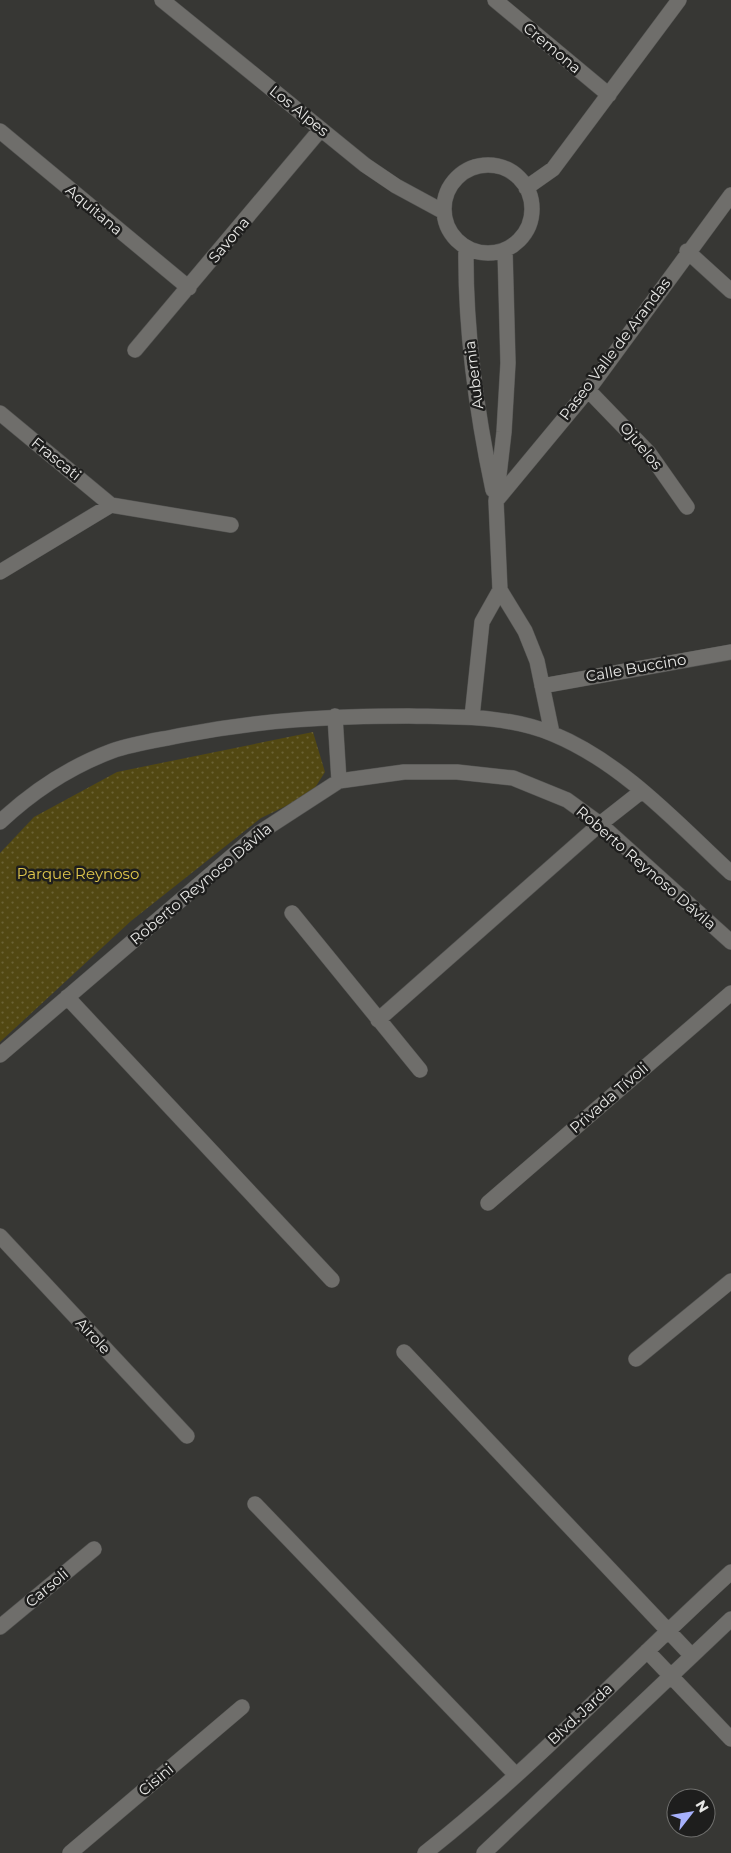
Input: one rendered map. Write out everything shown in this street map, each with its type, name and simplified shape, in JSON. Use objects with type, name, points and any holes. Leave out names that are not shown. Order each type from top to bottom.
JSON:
[{"type":"street","name":"Los Alpes","points":[[162,0],[365,165],[396,186],[444,212]]},
{"type":"street","name":"Cremona","points":[[495,0],[609,95]]},
{"type":"street","points":[[526,188],[553,169],[679,0]]},
{"type":"street","name":"Savona","points":[[135,350],[321,129]]},
{"type":"street","name":"Aquitana","points":[[0,131],[189,288]]},
{"type":"street","points":[[484,166],[500,167],[515,175],[526,188],[532,206],[530,224],[520,240],[505,250],[487,254],[466,248],[450,233],[444,212],[446,196],[454,181],[467,170],[484,166]]},
{"type":"street","name":"Paseo Valle de Arandas","points":[[496,501],[588,390],[688,251],[731,195]]},
{"type":"street","name":"Aubernia","points":[[466,248],[466,292],[471,362],[481,432],[496,501]]},
{"type":"street","name":"Aubernia","points":[[505,250],[508,363],[504,432],[496,501],[500,590],[525,631],[536,661],[552,734]]},
{"type":"street","points":[[688,251],[731,291]]},
{"type":"street","name":"Ojuelos","points":[[588,390],[649,453],[687,507]]},
{"type":"street","name":"Frascati","points":[[0,413],[111,505]]},
{"type":"street","points":[[0,572],[111,505],[231,525]]},
{"type":"street","points":[[472,717],[482,622],[500,590]]},
{"type":"street","name":"Calle Buccino","points":[[542,686],[731,652]]},
{"type":"street","points":[[335,716],[338,781]]},
{"type":"street","points":[[0,822],[24,799],[72,768],[114,751],[226,727],[335,716],[472,717],[514,722],[552,734],[589,751],[642,791],[725,859],[731,873]]},
{"type":"street","name":"Roberto Reynoso Dávila","points":[[0,1055],[259,833],[338,781],[404,772],[457,772],[513,778],[567,800],[600,824],[731,942]]},
{"type":"street","points":[[378,1020],[600,824],[642,791]]},
{"type":"street","points":[[292,913],[420,1070]]},
{"type":"street","name":"Privada Tívoli","points":[[488,1204],[731,994]]},
{"type":"street","points":[[68,997],[332,1280]]},
{"type":"street","name":"Airole","points":[[0,1236],[187,1436]]},
{"type":"street","points":[[636,1359],[731,1281]]},
{"type":"street","points":[[404,1352],[666,1631],[691,1655]]},
{"type":"street","points":[[254,1504],[516,1775]]},
{"type":"street","name":"Carsoli","points":[[0,1627],[94,1549]]},
{"type":"street","name":"Blvd. Jarda","points":[[425,1853],[516,1775],[666,1631],[731,1572]]},
{"type":"street","points":[[484,1853],[731,1619]]},
{"type":"street","points":[[647,1651],[731,1739]]},
{"type":"street","name":"Cisini","points":[[70,1853],[242,1707]]},
{"type":"green space","name":"Parque Reynoso","points":[[313,732],[325,772],[311,794],[261,818],[131,921],[0,1042],[0,853],[34,817],[117,772]]}]
